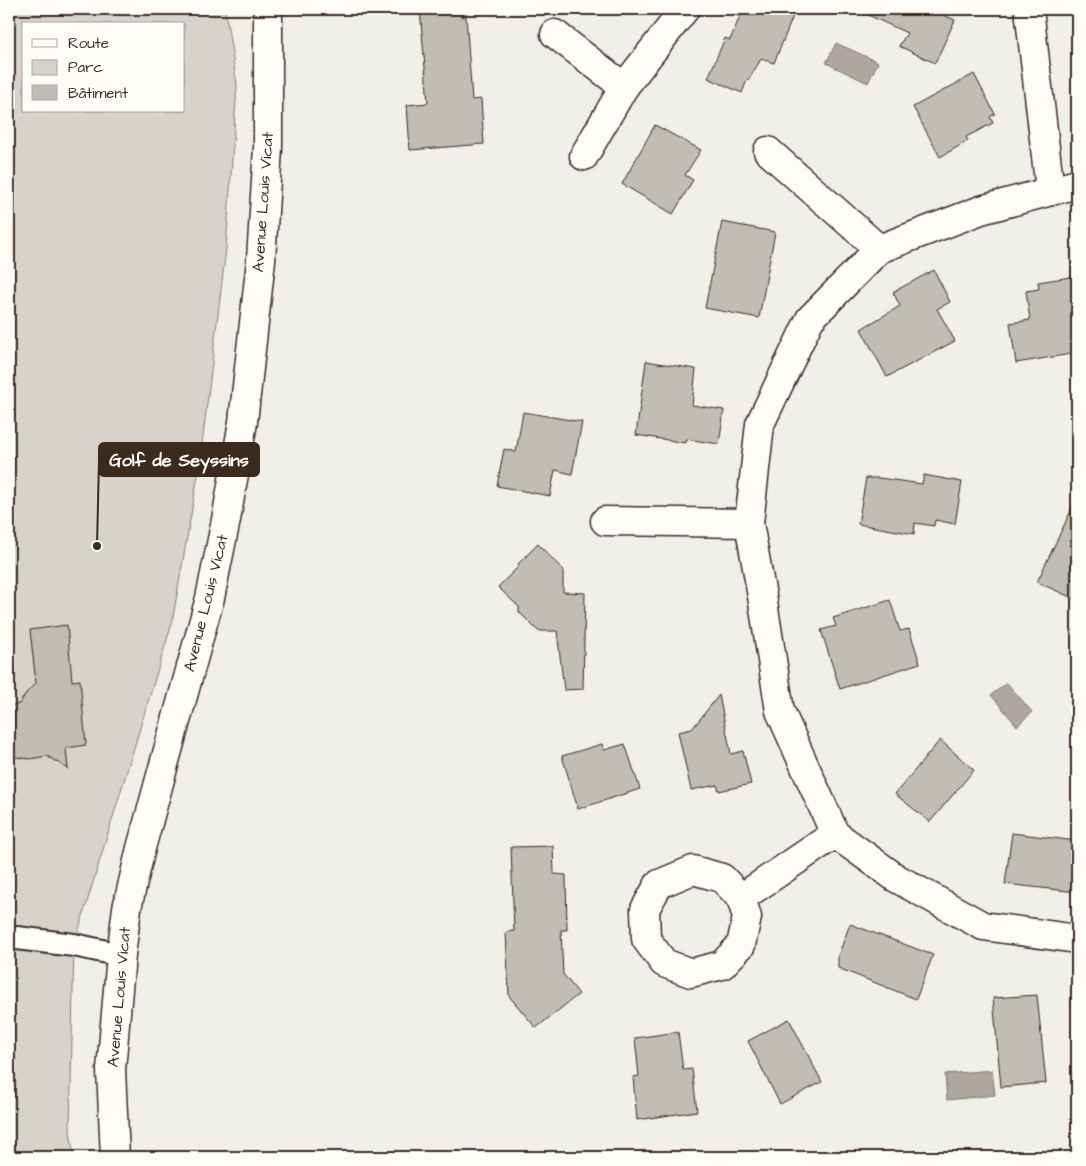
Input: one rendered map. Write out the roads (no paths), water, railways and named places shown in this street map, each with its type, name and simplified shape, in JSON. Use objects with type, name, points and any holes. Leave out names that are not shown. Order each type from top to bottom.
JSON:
[{"type":"street","name":"Avenue Louis Vicat","points":[[260,9],[268,42]]},
{"type":"street","name":"Avenue Louis Vicat","points":[[115,1157],[111,1070],[127,908],[141,848],[210,598],[239,442],[260,260],[268,148],[268,9]]},
{"type":"street","points":[[584,156],[624,87],[685,9]]},
{"type":"street","points":[[1029,9],[1050,191]]},
{"type":"street","points":[[555,34],[624,87]]},
{"type":"street","points":[[768,151],[880,249]]},
{"type":"street","points":[[1077,184],[981,210],[880,249],[810,319],[760,424],[749,523],[764,602],[780,711],[835,834],[896,878],[983,926],[1077,939]]},
{"type":"street","points":[[605,521],[749,523]]},
{"type":"street","points":[[741,898],[835,834]]},
{"type":"lane","points":[[17,938],[74,945],[121,955]]},
{"type":"place","name":"Golf de Seyssins","points":[[97,546]]}]
